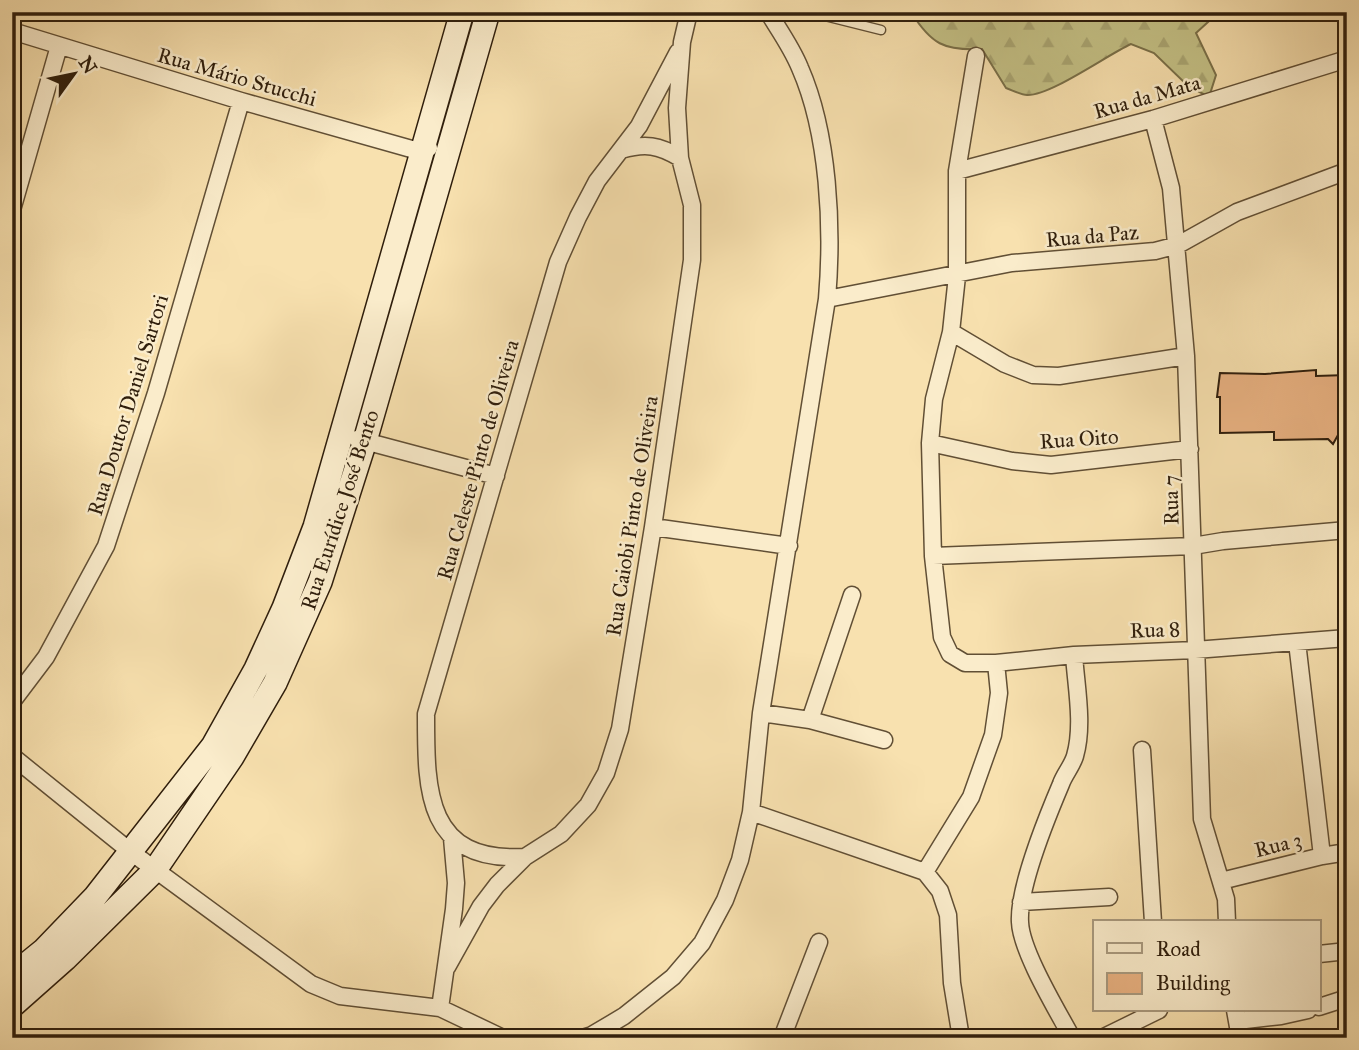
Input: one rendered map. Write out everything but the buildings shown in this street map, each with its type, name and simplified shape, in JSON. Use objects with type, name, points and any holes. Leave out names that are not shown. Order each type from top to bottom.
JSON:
[{"type":"street","name":"Rua Eurídice José Bento","points":[[12,976],[44,950],[95,897],[131,852],[212,746],[256,669],[301,566],[342,435],[462,12]]},
{"type":"street","name":"Rua Eurídice José Bento","points":[[12,1006],[65,959],[155,870],[232,757],[275,684],[320,582],[365,441],[488,12]]},
{"type":"street","name":"Rua Caiobi Pinto de Oliveira","points":[[447,967],[481,906],[497,885],[525,857],[561,834],[588,805],[606,773],[620,729],[692,260],[692,205],[680,158],[677,108],[682,42],[689,12]]},
{"type":"street","points":[[582,1038],[624,1016],[673,977],[702,943],[725,900],[740,860],[751,812],[761,713],[789,547],[831,258],[821,135],[800,68],[768,12]]},
{"type":"street","name":"Rua Mário Stucchi","points":[[12,31],[241,101],[422,152]]},
{"type":"street","name":"Rua Celeste Pinto de Oliveira","points":[[452,838],[432,803],[426,771],[426,714],[558,262],[597,181],[651,104],[682,42]]},
{"type":"street","points":[[12,210],[59,46]]},
{"type":"street","points":[[976,57],[957,171],[957,275],[950,332],[934,399],[930,443],[933,556],[1193,546],[1347,530]]},
{"type":"street","name":"Rua da Mata","points":[[957,171],[1153,118],[1347,60]]},
{"type":"street","name":"Rua Doutor Daniel Sartori","points":[[12,702],[46,657],[106,545],[156,394],[241,101]]},
{"type":"street","name":"Rua 7","points":[[1153,118],[1171,188],[1186,356],[1202,819],[1226,899],[1227,920]]},
{"type":"street","points":[[422,152],[450,140]]},
{"type":"street","points":[[621,150],[650,145],[663,148],[680,158]]},
{"type":"street","name":"Rua da Paz","points":[[827,299],[1012,263],[1155,251],[1178,245],[1237,212],[1347,171]]},
{"type":"street","points":[[950,332],[1005,364],[1033,375],[1059,376],[1186,356]]},
{"type":"street","points":[[342,435],[496,476]]},
{"type":"street","name":"Rua Oito","points":[[930,443],[1012,461],[1051,465],[1191,449]]},
{"type":"street","points":[[653,527],[789,547]]},
{"type":"street","name":"Rua 8","points":[[933,556],[942,637],[950,654],[965,663],[1347,638]]},
{"type":"street","points":[[810,720],[852,595]]},
{"type":"street","points":[[1297,642],[1322,856]]},
{"type":"street","points":[[1072,1038],[1046,992],[1024,940],[1020,922],[1021,902],[1037,846],[1061,782],[1075,756],[1078,724],[1074,655]]},
{"type":"street","points":[[925,872],[971,797],[993,735],[999,693],[996,663]]},
{"type":"street","points":[[761,713],[810,720],[884,740]]},
{"type":"street","points":[[1142,750],[1153,920]]},
{"type":"street","points":[[12,756],[131,852],[310,984],[340,996],[440,1008],[503,1038]]},
{"type":"street","points":[[751,812],[925,872],[940,891],[948,915],[952,983],[961,1038]]},
{"type":"street","points":[[452,838],[493,856],[525,857]]},
{"type":"street","name":"Rua Caiobi Pinto de Oliveira","points":[[440,1008],[456,883],[452,838]]},
{"type":"street","name":"Rua 3","points":[[1220,881],[1347,852]]},
{"type":"street","points":[[1021,902],[1109,897]]},
{"type":"street","points":[[782,1038],[818,942]]},
{"type":"street","points":[[1320,954],[1347,951]]},
{"type":"street","points":[[1320,1007],[1347,998]]},
{"type":"street","points":[[1102,1038],[1155,1012]]},
{"type":"street","points":[[1237,1023],[1299,1012]]},
{"type":"lane","points":[[809,12],[881,30]]},
{"type":"green space","points":[[911,12],[997,12],[1030,19],[1054,18],[1081,12],[1219,12],[1196,33],[1216,75],[1209,97],[1188,86],[1154,53],[1131,44],[1050,89],[1025,95],[1006,88],[982,49],[958,49],[940,43],[925,32]]}]
